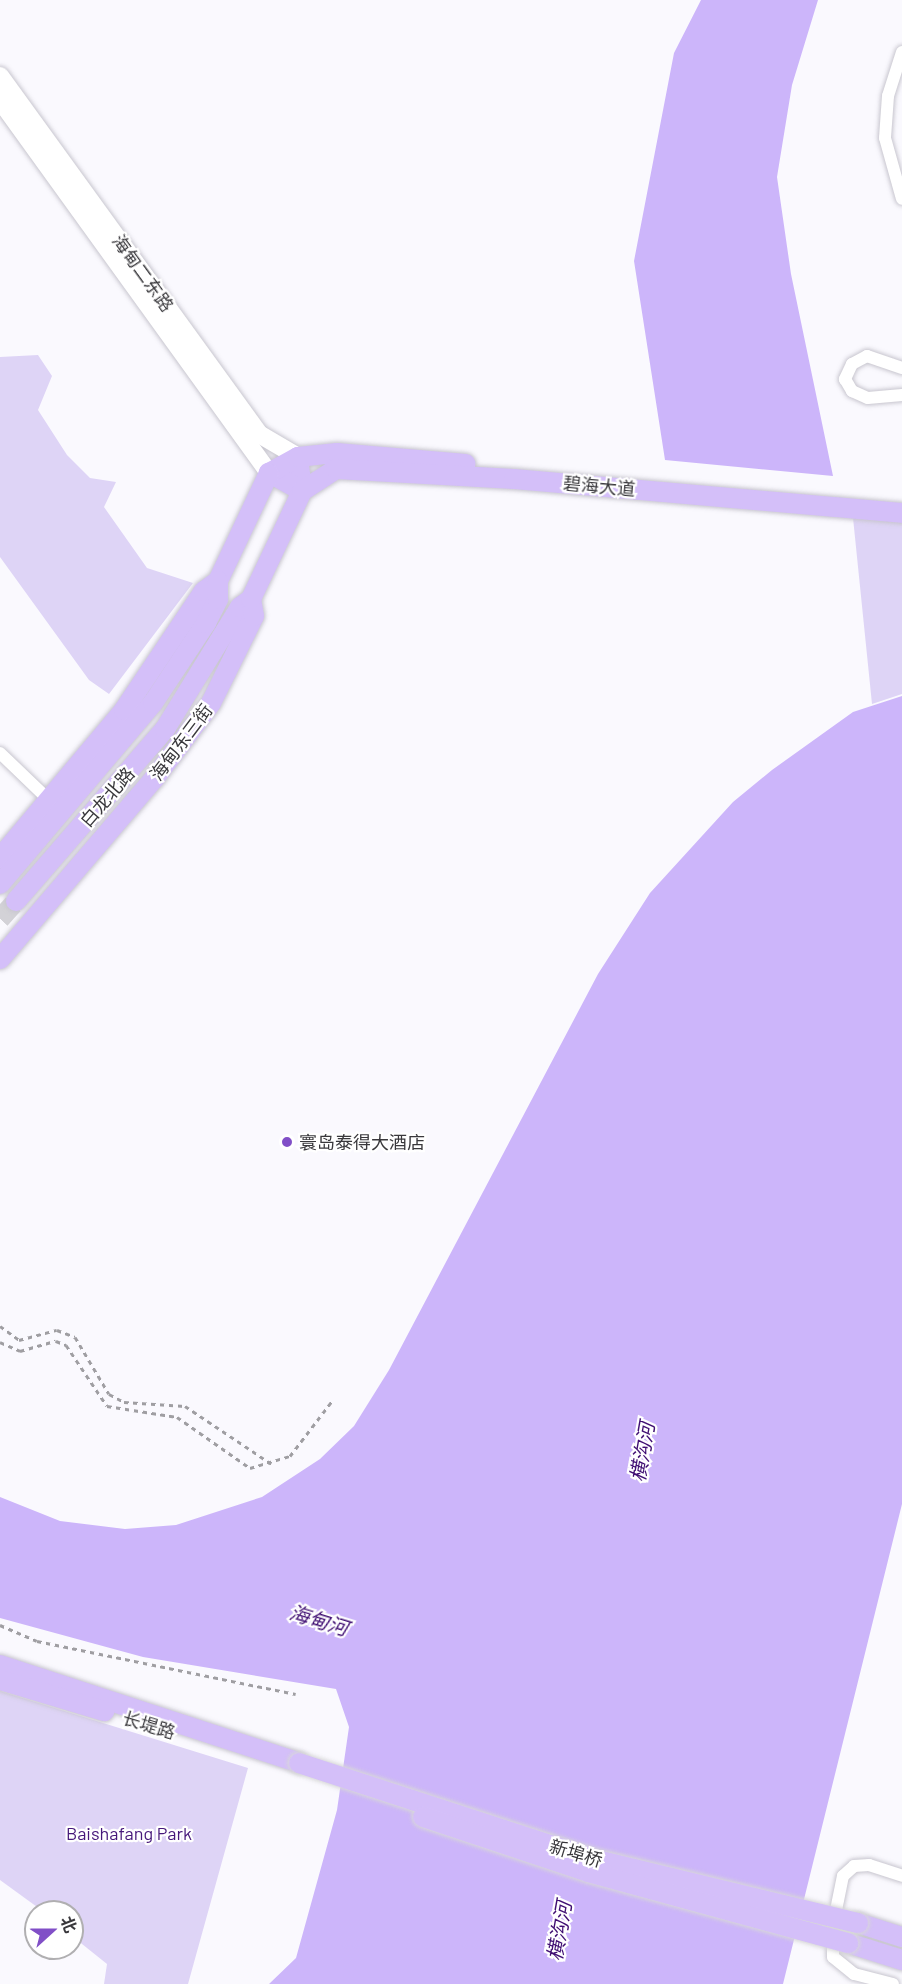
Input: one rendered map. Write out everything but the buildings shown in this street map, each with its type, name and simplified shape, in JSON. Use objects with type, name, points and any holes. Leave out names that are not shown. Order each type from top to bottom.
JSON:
[{"type":"main road","name":"海甸二东路","points":[[0,76],[259,434],[298,457]]},
{"type":"main road","name":"海甸二东路","points":[[0,100],[269,473]]},
{"type":"main road","name":"碧海大道","points":[[298,457],[337,453],[902,505]]},
{"type":"main road","points":[[0,858],[124,710],[204,591],[218,581],[269,473],[298,457],[302,491]]},
{"type":"main road","name":"碧海大道","points":[[302,491],[336,469],[514,479],[902,513]]},
{"type":"main road","points":[[269,473],[302,491]]},
{"type":"main road","name":"海甸东三街","points":[[0,959],[198,722],[254,616],[251,599],[302,491]]},
{"type":"main road","name":"白龙北路","points":[[0,884],[153,703],[206,623],[218,599],[218,581]]},
{"type":"main road","name":"白龙北路","points":[[16,901],[165,729],[240,607],[251,599]]},
{"type":"main road","points":[[0,1665],[297,1768]]},
{"type":"main road","name":"长堤路","points":[[0,1680],[297,1768]]},
{"type":"main road","name":"新埠桥","points":[[297,1768],[589,1858],[858,1923],[902,1937]]},
{"type":"main road","name":"新埠桥","points":[[297,1768],[588,1872],[902,1960]]},
{"type":"street","points":[[902,52],[888,96],[885,138],[902,200]]},
{"type":"street","points":[[902,368],[867,356],[852,364],[845,379],[852,391],[868,398],[902,395]]},
{"type":"street","points":[[0,753],[49,800]]},
{"type":"street","points":[[893,1984],[854,1974],[833,1957],[833,1925],[843,1876],[854,1866],[869,1865],[902,1876]]},
{"type":"path","points":[[0,1326],[19,1340],[57,1330],[75,1337],[109,1394],[124,1402],[185,1406],[273,1465]]},
{"type":"path","points":[[0,1342],[20,1351],[56,1341],[71,1352],[107,1406],[119,1412],[165,1412],[250,1468],[273,1465],[290,1456],[332,1401]]},
{"type":"path","points":[[0,1626],[38,1641],[296,1694]]},
{"type":"green space","points":[[38,355],[52,376],[38,410],[67,455],[90,478],[116,482],[104,507],[147,568],[193,583],[109,694],[89,680],[0,557],[0,357]]},
{"type":"green space","points":[[852,508],[902,512],[902,694],[872,704]]},
{"type":"green space","name":"Baishafang Park","points":[[0,1691],[248,1768],[188,1984],[104,1984],[107,1964],[84,1946],[84,1900],[28,1900],[0,1880]]},
{"type":"water","points":[[701,0],[818,0],[792,85],[777,177],[791,274],[833,476],[665,460],[634,261],[674,53]]},
{"type":"water","points":[[902,696],[902,1504],[783,1984],[269,1984],[296,1958],[337,1810],[349,1727],[336,1689],[143,1657],[0,1618],[0,1497],[60,1521],[125,1529],[176,1525],[262,1497],[320,1459],[354,1426],[389,1370],[598,974],[650,893],[733,802],[772,770],[853,712]]},
{"type":"tunnel","points":[[0,919],[16,901]]},
{"type":"place","name":"寰岛泰得大酒店","points":[[287,1142]]},
{"type":"water label","name":"横沟河","points":[[642,1452]]},
{"type":"water label","name":"海甸河","points":[[319,1620]]},
{"type":"water label","name":"横沟河","points":[[559,1931]]}]
